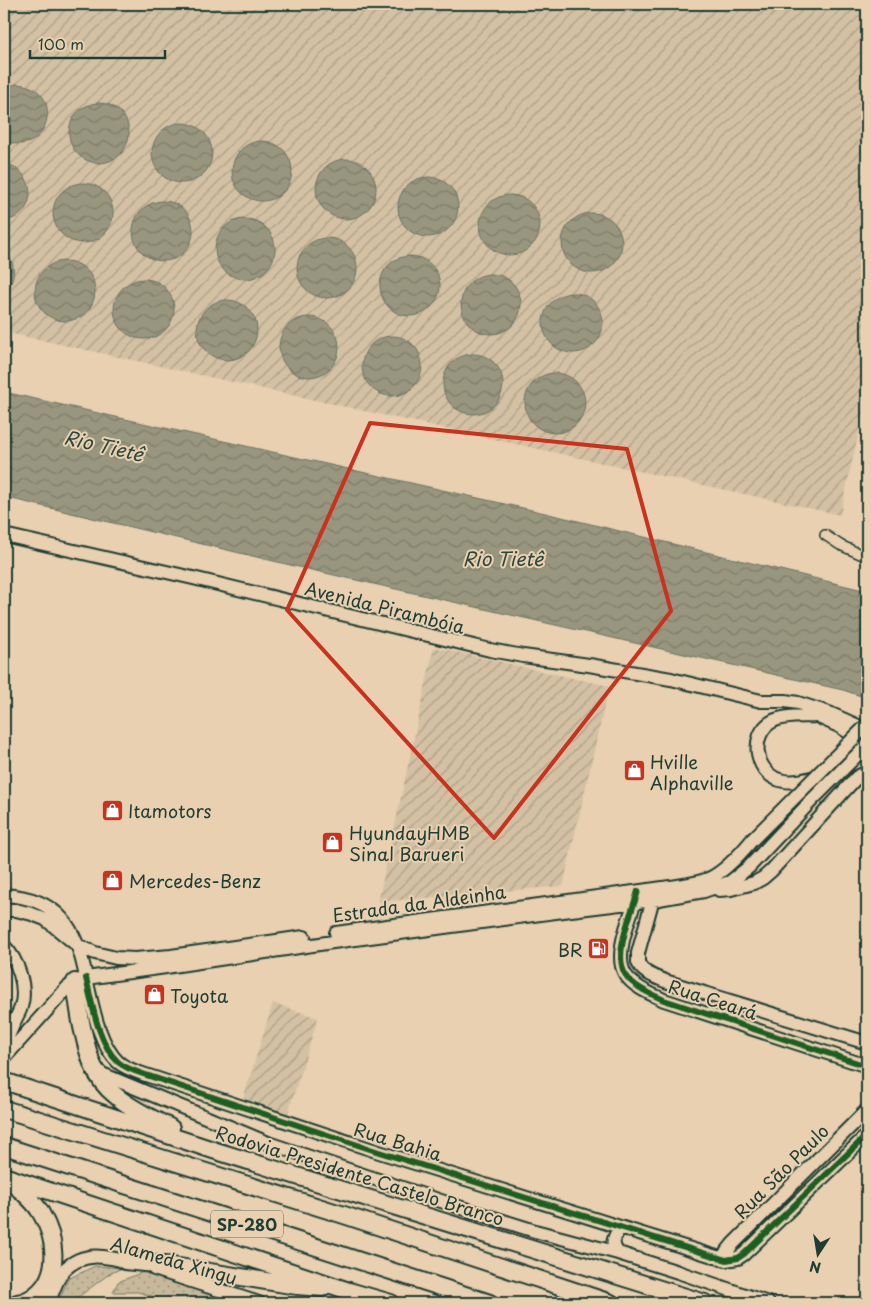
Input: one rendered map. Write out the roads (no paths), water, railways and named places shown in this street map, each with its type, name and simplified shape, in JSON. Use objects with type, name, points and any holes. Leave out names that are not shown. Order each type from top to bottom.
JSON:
[{"type":"highway","points":[[80,980],[77,1002],[88,1054],[102,1083],[127,1104],[213,1150]]},
{"type":"highway","name":"Rodovia Presidente Castelo Branco","points":[[8,1083],[213,1150],[705,1303]]},
{"type":"highway","name":"SP-280","points":[[4,1109],[344,1215],[611,1303]]},
{"type":"highway","name":"SP-280","points":[[4,1146],[490,1303]]},
{"type":"highway","points":[[4,1176],[349,1291],[391,1303]]},
{"type":"highway","points":[[4,1176],[25,1194],[42,1214],[54,1249],[50,1276],[43,1288],[33,1298],[16,1303]]},
{"type":"highway","points":[[125,1261],[173,1266],[297,1286],[349,1291]]},
{"type":"main road","name":"Avenida Pirambóia","points":[[4,535],[465,644],[523,656],[589,665],[671,680],[761,701]]},
{"type":"main road","points":[[761,701],[828,721],[841,727],[867,745]]},
{"type":"main road","points":[[761,701],[785,701],[819,708],[867,730]]},
{"type":"main road","points":[[815,716],[784,718],[774,721],[765,727],[761,733],[757,753],[770,776],[783,781],[794,782],[815,777]]},
{"type":"main road","name":"Estrada da Aldeinha","points":[[654,895],[710,878],[727,866],[867,725]]},
{"type":"main road","name":"Estrada da Aldeinha","points":[[4,910],[16,910],[44,919],[77,945],[95,953],[116,958],[154,958],[402,923],[636,896],[704,891],[730,882],[749,867],[867,745]]},
{"type":"main road","points":[[704,891],[731,889],[754,883],[762,878],[782,860],[858,777],[867,772]]},
{"type":"main road","name":"Rua Bahia","points":[[4,895],[21,896],[40,902],[59,914],[70,928],[83,964],[80,980],[94,1010],[105,1041],[112,1055],[119,1063],[128,1068],[167,1083],[379,1152],[480,1182],[721,1259],[733,1260],[744,1254]]},
{"type":"main road","name":"Rua Ceará","points":[[654,895],[638,953],[638,962],[649,974],[665,981],[867,1043]]},
{"type":"main road","name":"Estrada da Aldeinha","points":[[80,980],[636,896]]},
{"type":"main road","name":"Rua Ceará","points":[[636,896],[621,951],[625,974],[641,989],[664,1000],[867,1066]]},
{"type":"main road","points":[[4,946],[10,952],[17,965],[23,996],[21,1008],[4,1046]]},
{"type":"main road","points":[[110,974],[116,958]]},
{"type":"main road","points":[[4,1058],[67,988],[80,980]]},
{"type":"main road","points":[[754,1029],[761,1011]]},
{"type":"main road","points":[[92,1065],[102,1074],[268,1142],[459,1207],[535,1231],[618,1253],[768,1303]]},
{"type":"main road","name":"Rua São Paulo","points":[[721,1259],[733,1244],[867,1110]]},
{"type":"main road","name":"Rua São Paulo","points":[[744,1254],[867,1135]]},
{"type":"main road","points":[[618,1253],[613,1247],[613,1240],[620,1227]]},
{"type":"main road","points":[[733,1244],[744,1254]]},
{"type":"main road","name":"Alameda Xingu","points":[[48,1303],[62,1272],[79,1259],[92,1256],[125,1261],[260,1303]]},
{"type":"street","points":[[825,535],[840,545],[867,557]]},
{"type":"water","points":[[16,84],[33,88],[43,97],[47,108],[46,121],[41,132],[32,141],[19,144],[4,140],[4,88]]},
{"type":"water","points":[[99,103],[115,108],[120,112],[124,117],[129,133],[124,149],[120,154],[115,158],[99,163],[83,158],[78,154],[74,149],[69,133],[74,117],[78,112],[83,108]]},
{"type":"water","points":[[182,123],[198,128],[203,132],[207,137],[212,153],[207,169],[203,174],[198,178],[182,183],[166,178],[161,174],[157,169],[152,153],[157,137],[161,132],[166,128]]},
{"type":"water","points":[[262,141],[278,146],[283,150],[287,155],[292,171],[287,187],[283,192],[278,196],[262,201],[246,196],[241,192],[237,187],[232,171],[237,155],[241,150],[246,146]]},
{"type":"water","points":[[346,159],[362,164],[367,168],[371,173],[376,189],[371,205],[367,210],[362,214],[346,219],[330,214],[325,210],[321,205],[316,189],[321,173],[325,168],[330,164]]},
{"type":"water","points":[[4,163],[15,168],[23,175],[30,193],[24,211],[4,221]]},
{"type":"water","points":[[428,177],[444,182],[449,186],[453,191],[458,207],[453,223],[449,228],[444,232],[428,237],[412,232],[407,228],[403,223],[398,207],[403,191],[407,186],[412,182]]},
{"type":"water","points":[[83,183],[99,188],[104,192],[108,197],[113,213],[108,229],[104,234],[99,238],[83,243],[67,238],[62,234],[58,229],[53,213],[58,197],[62,192],[67,188]]},
{"type":"water","points":[[510,195],[526,200],[531,204],[535,209],[540,225],[535,241],[531,246],[526,250],[510,255],[494,250],[489,246],[485,241],[480,225],[485,209],[489,204],[494,200]]},
{"type":"water","points":[[163,201],[179,206],[184,210],[188,215],[193,231],[188,247],[184,252],[179,256],[163,261],[147,256],[142,252],[138,247],[133,231],[138,215],[142,210],[147,206]]},
{"type":"water","points":[[592,213],[608,218],[613,222],[617,227],[622,243],[617,259],[613,264],[608,268],[592,273],[576,268],[571,264],[567,259],[562,243],[567,227],[571,222],[576,218]]},
{"type":"water","points":[[245,219],[261,224],[266,228],[270,233],[275,249],[270,265],[266,270],[261,274],[245,279],[229,274],[224,270],[220,265],[215,249],[220,233],[224,228],[229,224]]},
{"type":"water","points":[[327,238],[343,243],[348,247],[352,252],[357,268],[352,284],[348,289],[343,293],[327,298],[311,293],[306,289],[302,284],[297,268],[302,252],[306,247],[311,243]]},
{"type":"water","points":[[4,249],[13,266],[13,277],[4,294]]},
{"type":"water","points":[[410,256],[426,261],[431,265],[435,270],[440,286],[435,302],[431,307],[426,311],[410,316],[394,311],[389,307],[385,302],[380,286],[385,270],[389,265],[394,261]]},
{"type":"water","points":[[65,261],[81,266],[86,270],[90,275],[95,291],[90,307],[86,312],[81,316],[65,321],[49,316],[44,312],[40,307],[35,291],[40,275],[44,270],[49,266]]},
{"type":"water","points":[[491,274],[507,279],[512,283],[516,288],[521,304],[516,320],[512,325],[507,329],[491,334],[475,329],[470,325],[466,320],[461,304],[466,288],[470,283],[475,279]]},
{"type":"water","points":[[144,279],[160,284],[165,288],[169,293],[174,309],[169,325],[165,330],[160,334],[144,339],[128,334],[123,330],[119,325],[114,309],[119,293],[123,288],[128,284]]},
{"type":"water","points":[[573,293],[589,298],[594,302],[598,307],[603,323],[598,339],[594,344],[589,348],[573,353],[557,348],[552,344],[548,339],[543,323],[548,307],[552,302],[557,298]]},
{"type":"water","points":[[227,300],[243,305],[248,309],[252,314],[257,330],[252,346],[248,351],[243,355],[227,360],[211,355],[206,351],[202,346],[197,330],[202,314],[206,309],[211,305]]},
{"type":"water","points":[[309,317],[325,322],[330,326],[334,331],[339,347],[334,363],[330,368],[325,372],[309,377],[293,372],[288,368],[284,363],[279,347],[284,331],[288,326],[293,322]]},
{"type":"water","points":[[392,336],[408,341],[413,345],[417,350],[422,366],[417,382],[413,387],[408,391],[392,396],[376,391],[371,387],[367,382],[362,366],[367,350],[371,345],[376,341]]},
{"type":"water","points":[[473,354],[489,359],[494,363],[498,368],[503,384],[498,400],[494,405],[489,409],[473,414],[457,409],[452,405],[448,400],[443,384],[448,368],[452,363],[457,359]]},
{"type":"water","points":[[555,373],[571,378],[576,382],[580,387],[585,403],[580,419],[576,424],[571,428],[555,433],[539,428],[534,424],[530,419],[525,403],[530,387],[534,382],[539,378]]},
{"type":"water","name":"Rio Tietê","points":[[4,392],[545,513],[867,591],[867,698],[843,690],[303,568],[4,497]]},
{"type":"place","name":"Hville Alphaville","points":[[634,771]]},
{"type":"place","name":"Itamotors","points":[[112,810]]},
{"type":"place","name":"HyundayHMB Sinal Barueri","points":[[333,842]]},
{"type":"place","name":"Mercedes-Benz","points":[[113,880]]},
{"type":"place","name":"BR","points":[[599,949]]},
{"type":"place","name":"Toyota","points":[[154,995]]}]
